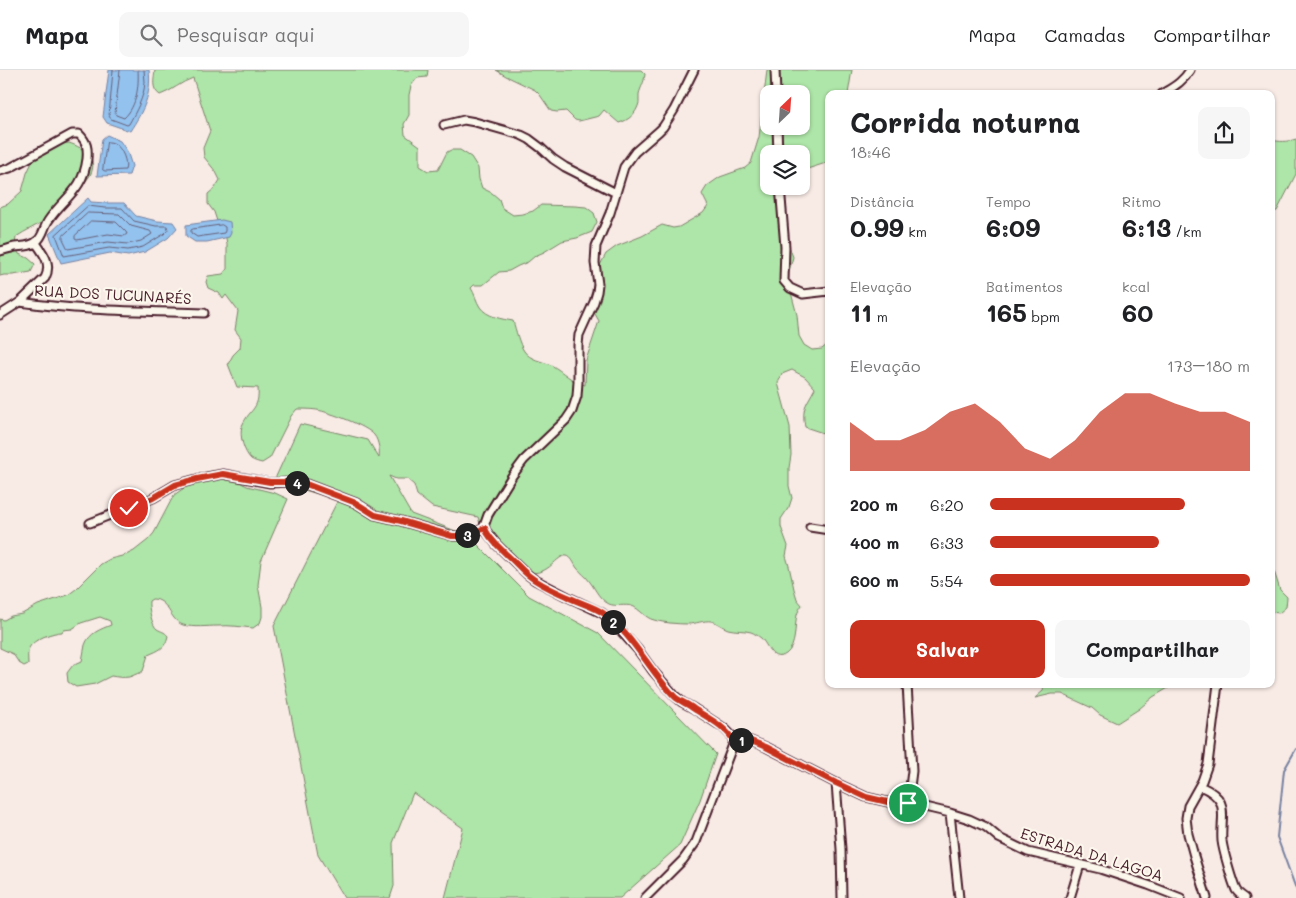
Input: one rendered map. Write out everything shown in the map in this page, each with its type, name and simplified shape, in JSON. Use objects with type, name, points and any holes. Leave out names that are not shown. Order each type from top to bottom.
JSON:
[{"type":"street","points":[[645,898],[683,860],[696,842],[734,742],[731,735],[724,728],[675,696],[612,621],[602,613],[568,598],[527,574],[497,545],[486,531],[485,521],[524,460],[566,420],[572,411],[577,396],[579,335],[597,292],[596,246],[610,213],[624,167],[635,152],[663,127],[674,110],[694,70]]},
{"type":"street","points":[[775,70],[776,85]]},
{"type":"street","points":[[1169,90],[1180,83],[1190,70]]},
{"type":"street","points":[[444,125],[464,120],[520,135],[530,139],[553,159],[616,193]]},
{"type":"street","points":[[0,171],[10,168],[72,134],[79,134],[87,145],[84,176],[48,220],[40,239],[36,243],[24,247],[0,251]]},
{"type":"street","points":[[781,195],[785,247],[784,281],[790,288],[803,294],[825,291]]},
{"type":"street","points":[[0,315],[20,302],[48,273],[45,255],[36,243]]},
{"type":"street","name":"RUA DOS TUCUNARÉS","points":[[20,302],[64,307],[204,313]]},
{"type":"street","points":[[90,523],[153,498],[175,485],[223,474],[270,482],[306,484],[356,503],[375,515],[452,536],[466,536],[485,528]]},
{"type":"street","points":[[810,527],[825,529]]},
{"type":"street","points":[[908,688],[912,771],[908,803]]},
{"type":"street","points":[[1207,898],[1188,834],[1186,818],[1188,806],[1200,786],[1208,764],[1218,688]]},
{"type":"street","name":"ESTRADA DA LAGOA","points":[[734,742],[742,739],[766,747],[866,797],[892,803],[908,803],[969,818],[986,827],[1000,838],[1028,852],[1100,869],[1181,898]]},
{"type":"street","points":[[836,783],[841,849],[842,898]]},
{"type":"street","points":[[1200,786],[1209,790],[1223,807],[1222,842],[1237,892],[1245,898]]},
{"type":"street","points":[[950,812],[960,898]]},
{"type":"street","points":[[1070,898],[1080,865]]},
{"type":"green space","points":[[155,70],[428,70],[427,77],[417,78],[411,86],[409,115],[404,124],[405,135],[420,146],[420,166],[428,171],[438,170],[447,152],[460,150],[471,157],[478,168],[482,188],[499,199],[502,208],[513,215],[533,211],[541,205],[586,207],[594,213],[597,222],[592,232],[562,241],[528,262],[509,271],[499,272],[483,285],[474,285],[471,288],[483,310],[495,317],[513,321],[521,345],[527,354],[551,365],[571,379],[585,385],[586,360],[599,321],[591,307],[598,269],[606,254],[617,246],[642,236],[662,225],[673,228],[679,227],[703,213],[708,206],[702,194],[707,186],[720,177],[745,168],[751,163],[760,129],[760,135],[810,135],[810,85],[765,85],[767,70],[852,70],[849,90],[825,90],[825,163],[810,168],[810,145],[760,145],[760,195],[782,195],[785,204],[786,238],[793,257],[788,275],[789,285],[797,315],[799,336],[804,345],[812,350],[822,349],[825,346],[825,434],[805,427],[804,410],[815,388],[805,377],[792,370],[782,374],[778,383],[790,427],[789,486],[792,498],[789,507],[781,519],[781,527],[788,546],[786,556],[794,589],[797,599],[802,605],[798,611],[790,651],[781,656],[774,655],[761,638],[751,632],[728,629],[715,622],[675,624],[662,622],[651,619],[632,606],[609,604],[600,597],[572,559],[567,556],[559,558],[547,569],[535,573],[527,572],[485,532],[478,517],[432,507],[417,495],[414,485],[407,479],[396,479],[389,476],[411,514],[469,536],[529,596],[598,633],[716,754],[700,800],[680,845],[620,898],[445,898],[463,828],[413,793],[393,843],[394,886],[390,898],[344,898],[318,855],[274,626],[338,500],[274,481],[300,424],[368,440],[379,458],[379,447],[377,440],[370,431],[356,424],[323,411],[297,409],[291,416],[270,458],[262,463],[251,459],[246,452],[241,430],[245,420],[256,405],[258,388],[237,387],[228,364],[240,348],[241,338],[235,330],[238,311],[226,295],[223,299],[219,293],[208,288],[206,282],[208,276],[223,274],[227,269],[227,244],[224,227],[217,221],[214,212],[208,204],[208,194],[220,180],[204,157],[203,148],[210,131],[193,78],[160,95],[154,87]]},
{"type":"green space","points":[[496,70],[641,70],[645,74],[636,110],[629,118],[619,123],[604,110],[599,116],[579,121],[575,120],[566,111],[551,111],[535,90]]},
{"type":"green space","points":[[1296,139],[1296,174],[1277,211],[1275,211],[1275,141],[1290,141]]},
{"type":"green space","points":[[69,143],[85,151],[92,160],[92,171],[89,177],[47,219],[16,237],[15,246],[19,254],[35,264],[31,272],[0,276],[0,207],[8,204],[22,191],[27,173],[35,156],[44,154],[60,144]]},
{"type":"green space","points":[[207,472],[220,472],[247,486],[275,493],[288,499],[261,561],[258,585],[262,607],[260,623],[253,628],[183,625],[175,619],[162,602],[152,599],[149,601],[149,604],[155,627],[168,636],[163,646],[148,655],[143,671],[129,677],[111,676],[95,684],[76,687],[68,682],[67,673],[73,665],[82,661],[85,645],[89,637],[111,625],[110,621],[100,617],[81,623],[72,629],[63,630],[62,632],[39,639],[29,648],[28,664],[24,666],[19,663],[13,654],[0,648],[0,619],[4,620],[11,616],[22,614],[38,605],[68,595],[101,564],[134,551],[154,533],[174,495]]},
{"type":"green space","points":[[1275,574],[1280,590],[1287,597],[1286,607],[1279,613],[1275,612]]},
{"type":"green space","points":[[1168,688],[1117,723],[1100,715],[1092,708],[1062,694],[1035,698],[1044,689]]},
{"type":"water","points":[[109,70],[149,70],[150,79],[146,102],[130,131],[107,123],[103,117]]},
{"type":"water","points":[[107,135],[120,141],[127,151],[132,166],[129,175],[97,176],[102,139]]},
{"type":"water","points":[[88,198],[91,202],[124,203],[136,216],[157,221],[173,222],[177,228],[168,238],[145,252],[128,256],[110,253],[61,263],[49,234]]},
{"type":"water","points":[[222,220],[230,222],[231,233],[229,237],[207,242],[195,242],[186,236],[186,225]]},
{"type":"waterway","points":[[1296,749],[1284,770],[1277,837],[1296,889]]},
{"type":"route","points":[[129,508],[153,498],[175,485],[223,474],[270,482],[306,484],[356,503],[375,515],[452,536],[466,536],[485,528],[497,545],[535,580],[568,598],[602,613],[612,621],[675,696],[724,728],[731,735],[734,742],[742,739],[766,747],[866,797],[892,803],[908,803]]}]
